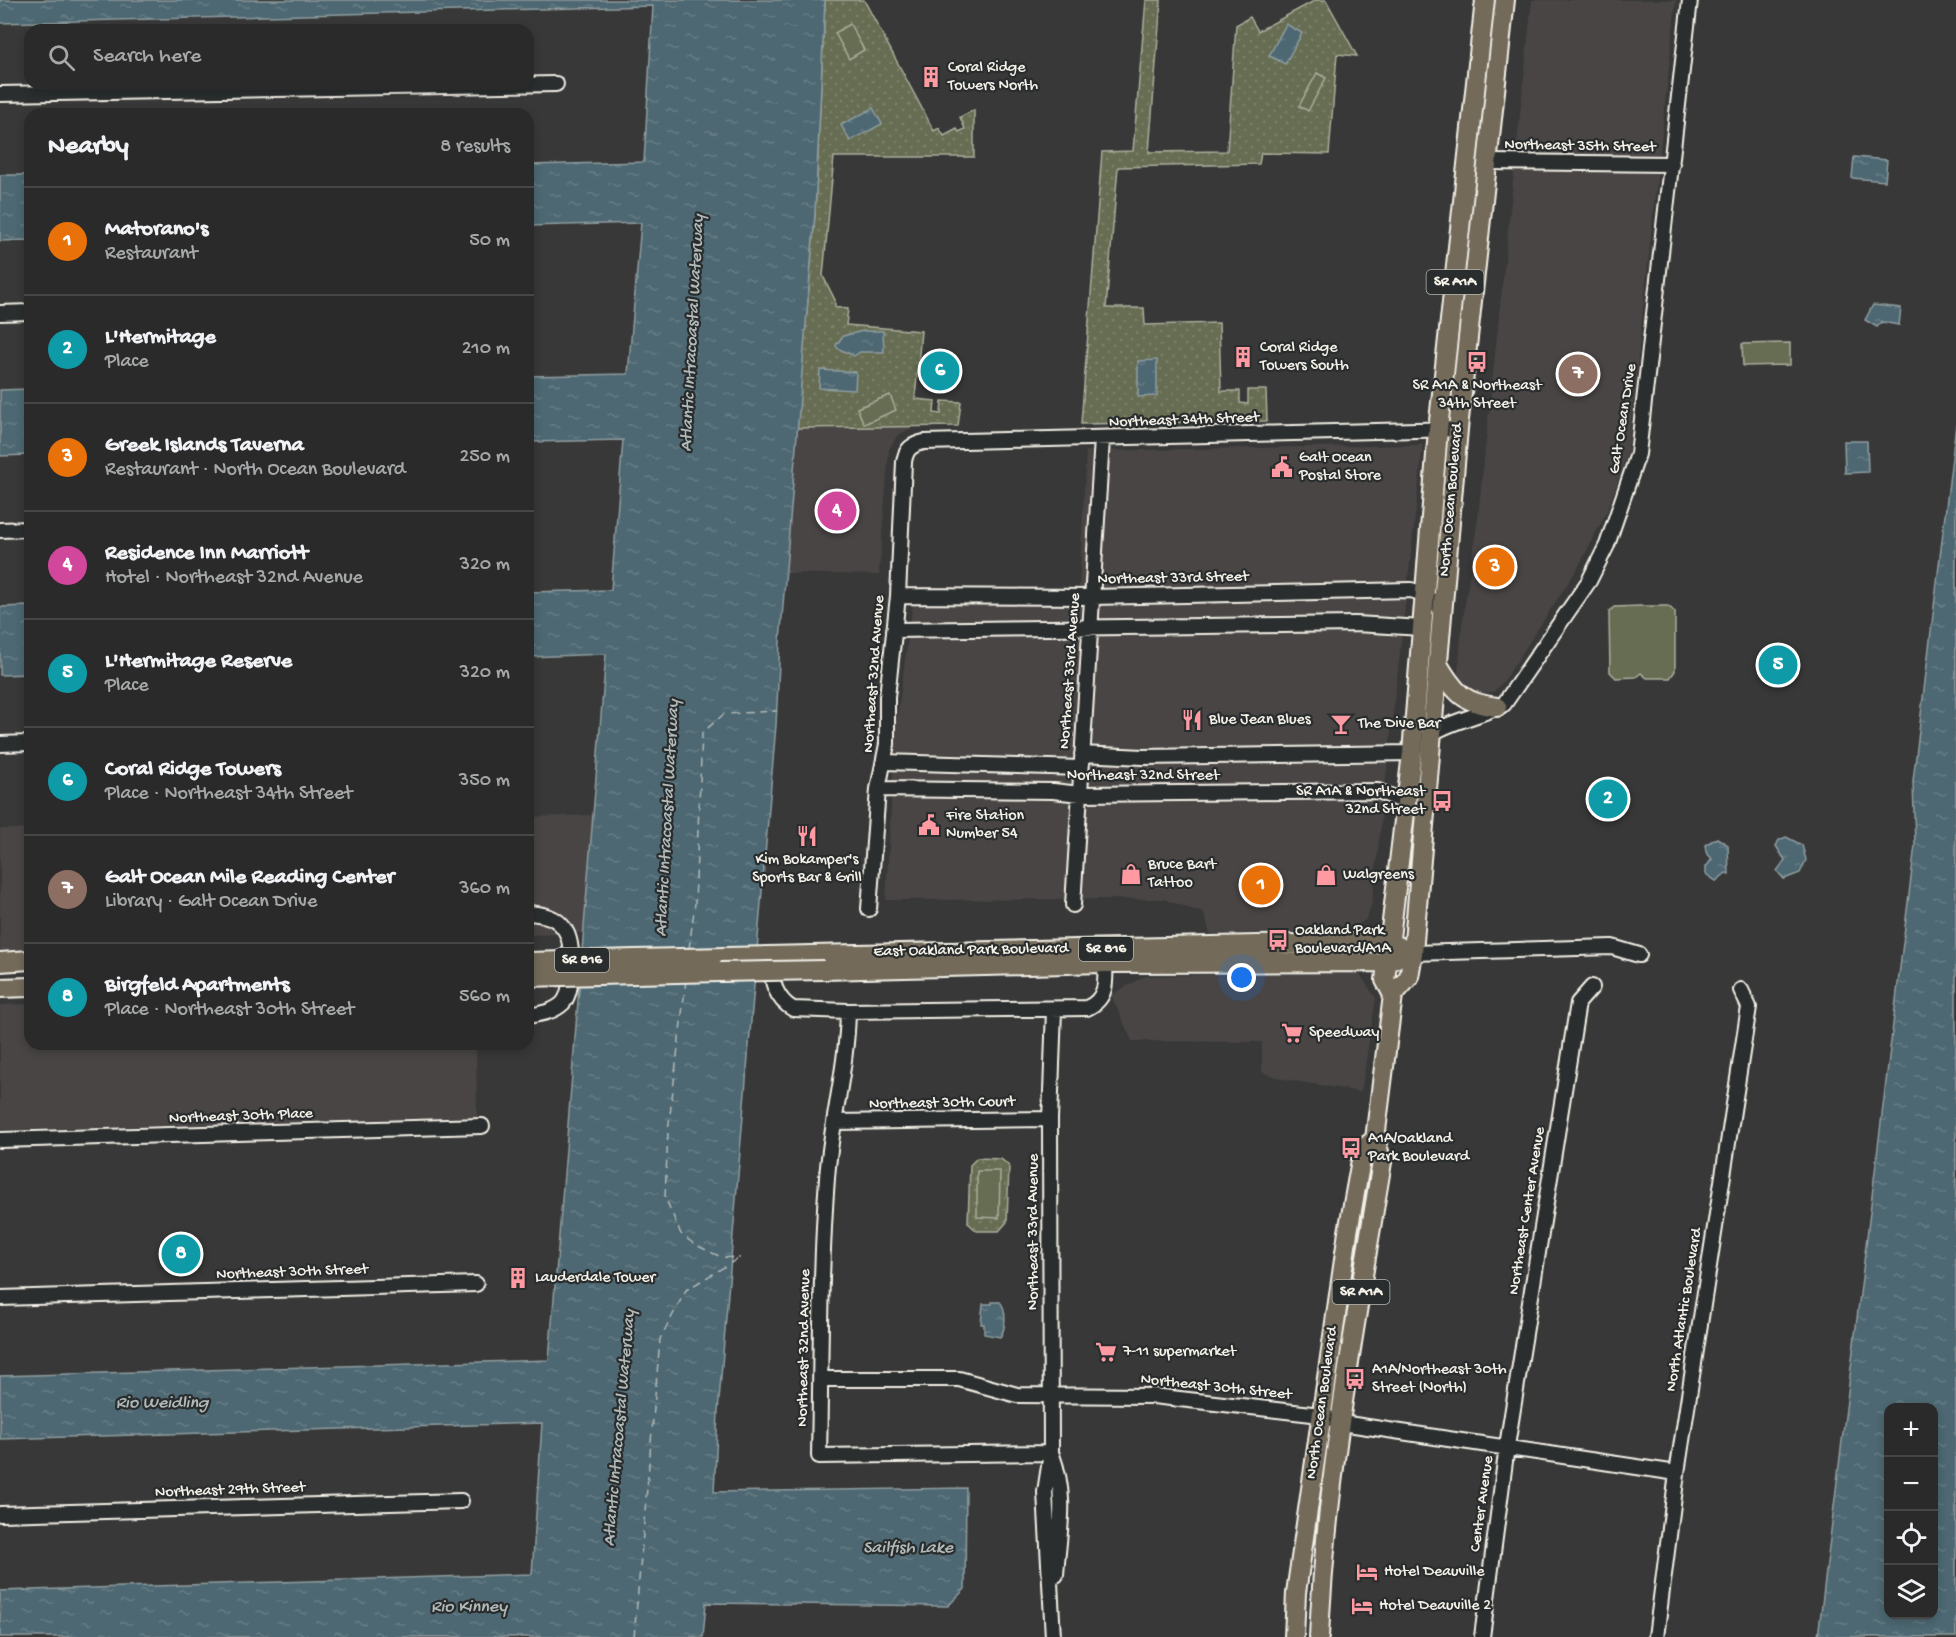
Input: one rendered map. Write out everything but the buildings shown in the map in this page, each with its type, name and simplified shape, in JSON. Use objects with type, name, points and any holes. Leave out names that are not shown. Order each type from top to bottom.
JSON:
[{"type":"main road","name":"North Ocean Boulevard","points":[[1393,995],[1385,980],[1412,753],[1438,430],[1485,0]]},
{"type":"main road","name":"North Ocean Boulevard","points":[[1319,1637],[1321,1598],[1341,1423],[1382,1162],[1375,1139],[1393,995],[1409,977],[1413,952],[1434,730],[1458,429],[1505,0]]},
{"type":"main road","points":[[1470,134],[1476,153],[1487,162]]},
{"type":"main road","points":[[1439,666],[1454,691],[1474,704],[1497,707]]},
{"type":"main road","points":[[1412,753],[1428,785]]},
{"type":"main road","name":"East Oakland Park Boulevard","points":[[534,977],[824,962],[1389,942],[1413,952]]},
{"type":"main road","name":"East Oakland Park Boulevard","points":[[534,962],[1388,962],[1413,952]]},
{"type":"main road","points":[[0,963],[24,962]]},
{"type":"main road","points":[[0,988],[24,987]]},
{"type":"main road","name":"North Ocean Boulevard","points":[[1294,1637],[1296,1593],[1348,1232],[1363,1149],[1375,1139]]},
{"type":"street","name":"Galt Ocean Drive","points":[[1412,753],[1422,738],[1434,730],[1504,704],[1589,581],[1607,545],[1638,454],[1690,0]]},
{"type":"street","points":[[534,84],[556,84]]},
{"type":"street","points":[[0,94],[222,90]]},
{"type":"street","name":"Northeast 35th Street","points":[[1487,162],[1672,164]]},
{"type":"street","points":[[0,313],[24,312]]},
{"type":"street","name":"Northeast 34th Street","points":[[912,444],[1458,429]]},
{"type":"street","name":"Northeast 33rd Avenue","points":[[1073,905],[1102,439]]},
{"type":"street","name":"Northeast 32nd Avenue","points":[[869,909],[878,789],[885,762],[887,697],[897,596],[904,462],[906,452],[912,444]]},
{"type":"street","points":[[0,530],[24,529]]},
{"type":"street","name":"Northeast 33rd Street","points":[[897,596],[1092,597],[1411,590],[1424,594]]},
{"type":"street","points":[[1424,594],[1443,610]]},
{"type":"street","points":[[894,630],[1356,624],[1422,628]]},
{"type":"street","points":[[0,744],[24,743]]},
{"type":"street","name":"Northeast 32nd Street","points":[[885,762],[1082,761],[1143,757],[1412,753]]},
{"type":"street","name":"Northeast 32nd Street","points":[[878,789],[1053,791],[1080,794],[1378,791],[1405,802]]},
{"type":"street","points":[[534,914],[554,918],[565,930],[571,969],[569,990],[564,1002],[549,1011],[534,1015]]},
{"type":"street","name":"East Oakland Park Boulevard","points":[[1413,952],[1612,947],[1639,955]]},
{"type":"street","points":[[774,957],[772,978],[786,1005],[794,1009],[849,1011],[1087,1008],[1096,1003],[1106,984],[1106,963]]},
{"type":"street","name":"Northeast Center Avenue","points":[[1507,1446],[1578,1003],[1592,987]]},
{"type":"street","name":"North Atlantic Boulevard","points":[[1656,1637],[1677,1473],[1749,1007],[1741,990]]},
{"type":"street","name":"Northeast 33rd Avenue","points":[[1053,1637],[1053,1603],[1062,1494],[1061,1479],[1051,1453],[1050,1119],[1054,1010]]},
{"type":"street","name":"Northeast 32nd Avenue","points":[[849,1011],[827,1180],[819,1456],[1051,1453]]},
{"type":"street","name":"Northeast 30th Court","points":[[835,1122],[1050,1119]]},
{"type":"street","name":"Northeast 30th Place","points":[[0,1140],[482,1126]]},
{"type":"street","name":"Northeast 30th Street","points":[[0,1298],[476,1284]]},
{"type":"street","name":"Northeast 30th Street","points":[[821,1379],[959,1379],[1007,1394],[1153,1396],[1321,1415],[1341,1423],[1677,1473]]},
{"type":"street","name":"Center Avenue","points":[[1482,1637],[1507,1446]]},
{"type":"street","name":"Northeast 29th Street","points":[[0,1514],[460,1501]]},
{"type":"shaded area","points":[[1532,0],[1676,0],[1628,452],[1608,509],[1579,566],[1504,681],[1493,692],[1483,693],[1464,689],[1458,675],[1462,625],[1478,517]]},
{"type":"shaded area","points":[[915,426],[897,436],[889,449],[879,575],[785,573],[797,428]]},
{"type":"shaded area","points":[[1423,445],[1372,903],[1366,919],[1353,930],[1346,931],[1210,934],[1204,913],[1163,899],[886,900],[895,733],[915,589],[1079,590],[1086,451]]},
{"type":"shaded area","points":[[593,815],[583,933],[534,935],[534,817]]},
{"type":"shaded area","points":[[0,829],[24,829],[24,953],[0,954]]},
{"type":"shaded area","points":[[1358,972],[1376,998],[1361,1092],[1283,1079],[1262,1072],[1262,1042],[1132,1041],[1111,995],[1145,976]]},
{"type":"shaded area","points":[[24,1004],[24,1050],[476,1050],[477,1117],[0,1130],[0,1005]]},
{"type":"green space","points":[[825,0],[864,0],[934,131],[939,128],[944,136],[957,129],[959,132],[965,129],[960,117],[974,110],[974,157],[834,157],[823,276],[835,300],[835,307],[848,309],[846,325],[921,331],[915,399],[935,401],[934,413],[941,414],[942,401],[961,402],[958,426],[797,428],[815,214]]},
{"type":"green space","points":[[1146,0],[1161,0],[1149,152],[1227,151],[1236,25],[1250,17],[1258,31],[1316,0],[1326,0],[1357,56],[1337,54],[1329,154],[1261,153],[1259,164],[1118,167],[1106,308],[1144,308],[1145,325],[1219,323],[1221,391],[1240,391],[1240,403],[1248,404],[1248,390],[1266,390],[1267,421],[1081,424],[1102,152],[1133,151]]},
{"type":"green space","points":[[850,24],[864,50],[849,59],[835,33]]},
{"type":"green space","points":[[1317,73],[1326,78],[1308,111],[1299,106]]},
{"type":"green space","points":[[1790,343],[1790,365],[1743,366],[1742,344]]},
{"type":"green space","points":[[890,395],[896,410],[864,424],[857,408]]},
{"type":"green space","points":[[1668,606],[1675,612],[1675,671],[1670,678],[1647,678],[1641,673],[1636,677],[1616,678],[1610,672],[1609,612],[1614,607]]},
{"type":"green space","points":[[977,1158],[1001,1159],[1009,1166],[1007,1222],[999,1231],[977,1231],[968,1223],[970,1165]]},
{"type":"green space","points":[[977,1171],[1000,1171],[999,1218],[977,1217]]},
{"type":"water","points":[[0,0],[825,0],[815,214],[780,642],[776,725],[718,1412],[714,1492],[966,1488],[965,1589],[948,1606],[706,1603],[703,1637],[0,1637],[0,1591],[532,1574],[542,1423],[0,1439],[0,1376],[549,1360],[606,654],[534,657],[534,592],[611,590],[623,440],[534,442],[534,376],[628,374],[641,223],[534,226],[534,165],[644,162],[653,6],[0,23]]},
{"type":"water","points":[[1286,24],[1302,33],[1285,64],[1269,56]]},
{"type":"water","points":[[873,108],[882,124],[850,141],[841,125]]},
{"type":"water","points":[[1854,157],[1887,160],[1885,181],[1852,178]]},
{"type":"water","points":[[0,175],[24,175],[24,240],[0,241]]},
{"type":"water","points":[[1873,305],[1901,308],[1899,325],[1882,322],[1877,327],[1865,320]]},
{"type":"water","points":[[863,331],[883,331],[884,352],[860,352],[854,356],[837,348],[836,345],[843,336]]},
{"type":"water","points":[[1157,360],[1157,396],[1138,397],[1138,361]]},
{"type":"water","points":[[820,370],[856,372],[855,390],[819,388]]},
{"type":"water","points":[[24,389],[24,455],[0,456],[0,390]]},
{"type":"water","points":[[1956,424],[1956,1637],[1818,1637],[1915,845],[1913,781]]},
{"type":"water","points":[[1844,441],[1867,441],[1868,472],[1845,473]]},
{"type":"water","points":[[24,606],[24,674],[0,675],[0,607]]},
{"type":"water","points":[[1786,837],[1802,845],[1806,860],[1800,873],[1784,879],[1777,871],[1785,860],[1776,846],[1779,840]]},
{"type":"water","points":[[1717,838],[1728,845],[1729,874],[1726,873],[1716,881],[1706,874],[1706,867],[1712,859],[1706,852],[1705,845]]},
{"type":"water","points":[[992,1302],[1000,1302],[1004,1309],[1004,1324],[1000,1337],[984,1334],[984,1324],[981,1324],[983,1304],[992,1304]]},
{"type":"ferry route","points":[[689,949],[695,903],[702,733],[724,714],[777,711]]},
{"type":"ferry route","points":[[686,980],[668,1132],[665,1197],[681,1234],[694,1244],[721,1257],[740,1258]]},
{"type":"ferry route","points":[[634,1637],[660,1339],[686,1290],[739,1258]]},
{"type":"place","name":"Coral Ridge Towers North","points":[[931,77]]},
{"type":"place","name":"Coral Ridge Towers South","points":[[1243,357]]},
{"type":"place","name":"SR A1A & Northeast 34th Street","points":[[1477,362]]},
{"type":"place","name":"Coral Ridge Towers","points":[[940,371]]},
{"type":"place","name":"Galt Ocean Mile Reading Center","points":[[1578,374]]},
{"type":"place","name":"Galt Ocean Postal Store","points":[[1282,467]]},
{"type":"place","name":"Residence Inn Marriott","points":[[837,511]]},
{"type":"place","name":"Greek Islands Taverna","points":[[1495,567]]},
{"type":"place","name":"L'Hermitage Reserve","points":[[1778,665]]},
{"type":"place","name":"Blue Jean Blues","points":[[1192,720]]},
{"type":"place","name":"The Dive Bar","points":[[1341,724]]},
{"type":"place","name":"L'Hermitage","points":[[1608,799]]},
{"type":"place","name":"SR A1A & Northeast 32nd Street","points":[[1442,801]]},
{"type":"place","name":"Fire Station Number 54","points":[[929,825]]},
{"type":"place","name":"Kim Bokamper's Sports Bar & Grill","points":[[807,836]]},
{"type":"place","name":"Bruce Bart Tattoo","points":[[1131,874]]},
{"type":"place","name":"Walgreens","points":[[1326,875]]},
{"type":"place","name":"Matorano's","points":[[1261,885]]},
{"type":"place","name":"Oakland Park Boulevard/A1A","points":[[1278,940]]},
{"type":"place","name":"Speedway","points":[[1292,1033]]},
{"type":"place","name":"A1A/Oakland Park Boulevard","points":[[1351,1148]]},
{"type":"place","name":"Birgfeld Apartments","points":[[181,1254]]},
{"type":"place","name":"Lauderdale Tower","points":[[518,1278]]},
{"type":"place","name":"7-11 supermarket","points":[[1106,1352]]},
{"type":"place","name":"A1A/Northeast 30th Street (North)","points":[[1355,1379]]},
{"type":"place","name":"Hotel Deauville","points":[[1367,1572]]},
{"type":"place","name":"Hotel Deauville 2","points":[[1362,1606]]},
{"type":"water label","name":"Atlantic Intracoastal Waterway","points":[[693,333]]},
{"type":"water label","name":"Atlantic Intracoastal Waterway","points":[[668,818]]},
{"type":"water label","name":"Rio Weidling","points":[[162,1403]]},
{"type":"water label","name":"Atlantic Intracoastal Waterway","points":[[620,1428]]},
{"type":"water label","name":"Sailfish Lake","points":[[908,1548]]},
{"type":"water label","name":"Rio Kinney","points":[[469,1607]]}]
